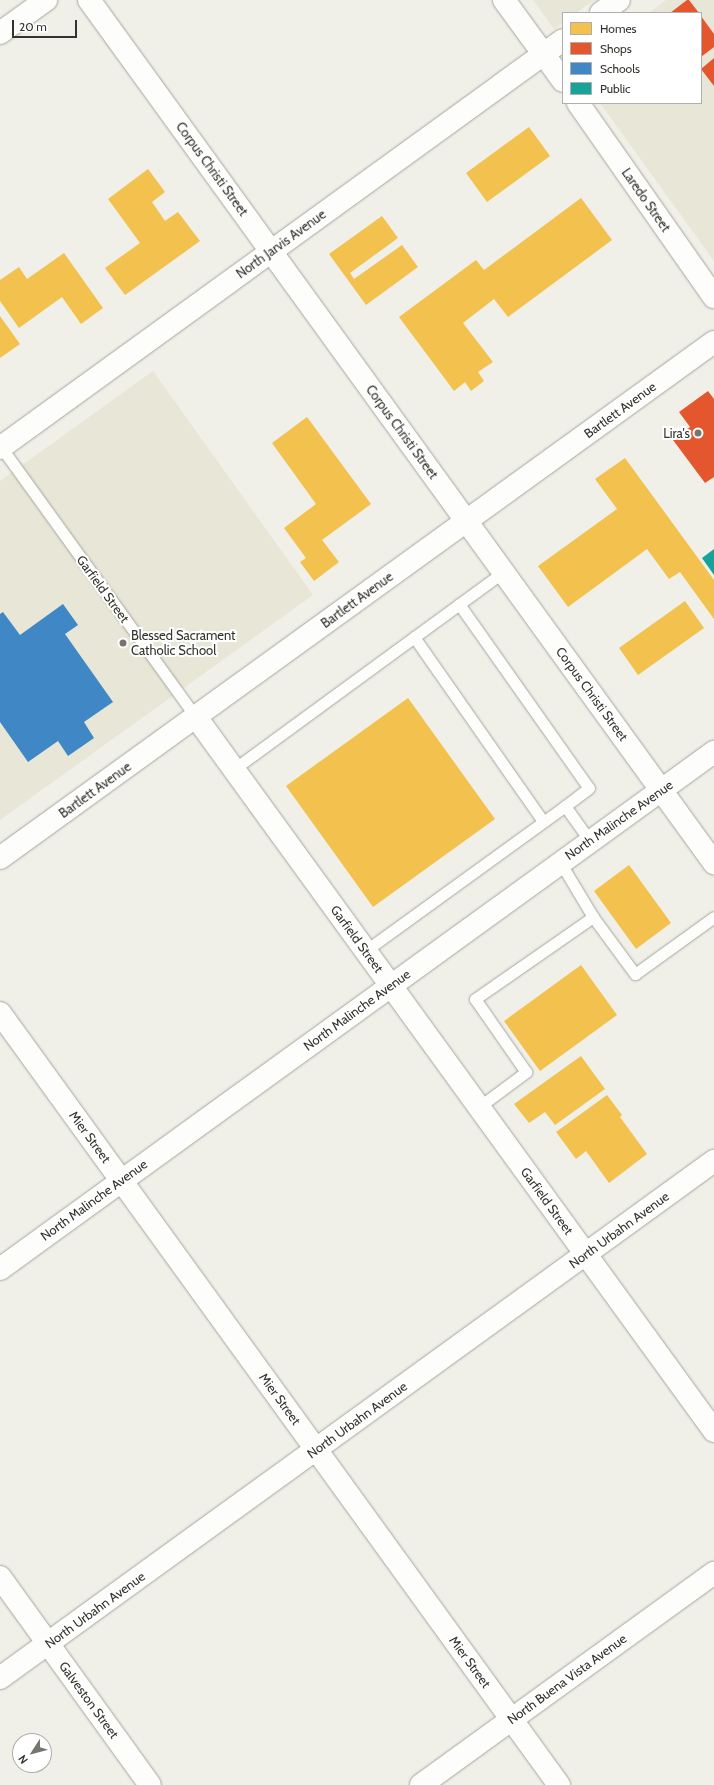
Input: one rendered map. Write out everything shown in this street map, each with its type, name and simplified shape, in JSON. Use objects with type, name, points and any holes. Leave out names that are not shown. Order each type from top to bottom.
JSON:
[{"type":"street","points":[[0,33],[46,0]]},
{"type":"street","name":"Corpus Christi Street","points":[[89,0],[714,863]]},
{"type":"street","points":[[504,0],[562,80]]},
{"type":"street","points":[[602,12],[619,0]]},
{"type":"street","name":"North Jarvis Avenue","points":[[0,447],[562,41]]},
{"type":"street","name":"Laredo Street","points":[[579,104],[714,297]]},
{"type":"street","name":"Bartlett Avenue","points":[[0,858],[714,342]]},
{"type":"street","name":"Garfield Street","points":[[196,717],[714,1431]]},
{"type":"street","name":"North Malinche Avenue","points":[[0,1269],[590,840],[714,752]]},
{"type":"street","name":"Mier Street","points":[[0,1013],[559,1785]]},
{"type":"street","name":"North Urbahn Avenue","points":[[0,1678],[714,1161]]},
{"type":"street","name":"North Buena Vista Avenue","points":[[421,1785],[714,1572]]},
{"type":"street","name":"Galveston Street","points":[[0,1577],[150,1785]]},
{"type":"lane","name":"Garfield Street","points":[[0,447],[196,717]]},
{"type":"lane","points":[[234,769],[503,572]]},
{"type":"lane","points":[[365,951],[589,788],[459,604]]},
{"type":"lane","points":[[414,637],[543,821]]},
{"type":"lane","points":[[565,806],[590,840]]},
{"type":"lane","points":[[560,862],[593,917],[635,974],[714,917]]},
{"type":"lane","points":[[479,1107],[526,1072],[475,999],[593,917]]},
{"type":"shaded area","points":[[533,0],[594,0],[577,12],[562,12],[562,24],[554,29]]},
{"type":"shaded area","points":[[666,0],[714,0],[714,261],[601,104],[702,104],[702,12],[650,12]]},
{"type":"shaded area","name":"Blessed Sacrament Catholic School","points":[[153,371],[313,595],[0,820],[0,481]]},
{"type":"building: Homes","points":[[529,127],[550,156],[487,202],[466,173]]},
{"type":"building: Homes","points":[[148,169],[165,192],[152,202],[165,221],[178,212],[200,241],[125,295],[105,268],[140,243],[108,199]]},
{"type":"building: Homes","points":[[581,198],[612,240],[508,317],[494,299],[463,323],[493,362],[478,372],[484,381],[471,391],[465,382],[454,391],[399,317],[476,260],[484,270]]},
{"type":"building: Homes","points":[[382,216],[398,238],[350,273],[354,279],[402,245],[418,267],[366,305],[329,254]]},
{"type":"building: Homes","points":[[64,253],[103,308],[81,324],[62,297],[19,328],[0,301],[0,280],[19,267],[27,279]]},
{"type":"building: Homes","points":[[0,316],[20,344],[0,358]]},
{"type":"building: Homes","points":[[307,417],[371,504],[322,540],[339,562],[314,581],[300,562],[306,558],[284,528],[316,504],[272,443]]},
{"type":"building: Homes","points":[[625,458],[714,580],[714,619],[680,572],[669,579],[647,549],[568,607],[538,566],[617,509],[595,479]]},
{"type":"building: Homes","points":[[685,601],[704,628],[638,675],[619,648]]},
{"type":"building: Homes","points":[[408,698],[495,819],[373,907],[286,786]]},
{"type":"building: Homes","points":[[629,865],[671,923],[636,949],[594,891]]},
{"type":"building: Homes","points":[[581,965],[617,1015],[540,1071],[504,1021]]},
{"type":"building: Homes","points":[[581,1056],[605,1089],[555,1125],[545,1112],[529,1123],[514,1104]]},
{"type":"building: Homes","points":[[607,1095],[622,1115],[620,1117],[647,1154],[609,1183],[586,1151],[576,1159],[556,1132]]},
{"type":"building: Shops","points":[[689,0],[698,12],[671,12]]},
{"type":"building: Shops","points":[[702,17],[714,34],[714,47],[702,56]]},
{"type":"building: Shops","points":[[714,58],[714,86],[702,70],[702,68]]},
{"type":"building: Shops","name":"Lira's","points":[[708,391],[714,399],[714,477],[705,483],[673,440],[690,427],[679,412]]},
{"type":"building: Schools","points":[[63,604],[78,625],[65,634],[113,702],[84,722],[94,738],[68,756],[58,741],[28,762],[0,722],[0,614],[3,612],[20,635]]},
{"type":"building: Public","points":[[714,549],[714,575],[702,558]]},
{"type":"place","name":"Lira's","points":[[698,433]]},
{"type":"place","name":"Blessed Sacrament Catholic School","points":[[123,643]]}]
